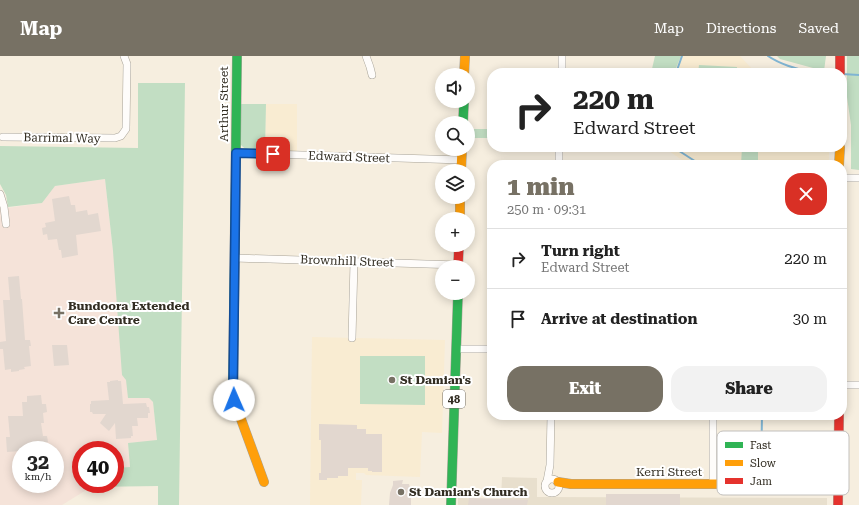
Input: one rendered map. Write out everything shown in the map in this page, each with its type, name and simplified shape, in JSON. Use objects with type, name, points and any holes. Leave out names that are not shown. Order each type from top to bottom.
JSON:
[{"type":"street","name":"Barrimal Way","points":[[3,137],[115,138],[121,136],[126,129],[127,64],[124,56]]},
{"type":"street","name":"Arthur Street","points":[[237,56],[233,395],[264,482]]},
{"type":"street","points":[[366,56],[372,76]]},
{"type":"street","points":[[464,68],[465,56]]},
{"type":"street","points":[[562,56],[562,68]]},
{"type":"street","points":[[840,56],[840,68]]},
{"type":"street","name":"Edward Street","points":[[236,153],[462,160]]},
{"type":"street","points":[[462,156],[462,164]]},
{"type":"street","points":[[847,178],[859,178]]},
{"type":"street","points":[[0,194],[4,207],[6,224]]},
{"type":"street","name":"Brownhill Street","points":[[235,258],[435,265]]},
{"type":"street","points":[[352,338],[354,262]]},
{"type":"street","name":"48","points":[[451,505],[458,300]]},
{"type":"street","points":[[456,349],[487,349]]},
{"type":"street","points":[[847,384],[859,385]]},
{"type":"street","points":[[551,420],[550,465],[554,482]]},
{"type":"street","points":[[713,420],[713,484]]},
{"type":"street","points":[[839,420],[839,431]]},
{"type":"street","name":"Kerri Street","points":[[554,482],[571,484],[717,484]]},
{"type":"shaded area","points":[[676,56],[740,56],[751,68],[672,68]]},
{"type":"shaded area","points":[[266,104],[297,104],[297,151],[265,151]]},
{"type":"shaded area","points":[[670,152],[829,152],[829,160],[682,160]]},
{"type":"shaded area","name":"Bundoora Extended Care Centre","points":[[105,179],[113,251],[149,398],[153,402],[157,441],[128,443],[130,467],[124,467],[124,441],[72,441],[72,493],[81,493],[62,505],[0,505],[0,209],[42,203],[55,186]]},
{"type":"shaded area","points":[[312,337],[445,340],[442,433],[422,432],[420,477],[366,475],[364,473],[356,473],[356,480],[362,480],[361,505],[310,505]]},
{"type":"shaded area","points":[[502,477],[537,478],[537,497],[827,498],[827,505],[458,505],[458,498],[501,499]]},
{"type":"green space","points":[[655,56],[681,56],[676,68],[652,68]]},
{"type":"green space","points":[[777,56],[826,56],[824,68],[813,68],[780,59]]},
{"type":"green space","points":[[847,56],[859,56],[859,170],[851,169],[851,125],[847,97]]},
{"type":"green space","points":[[699,65],[737,67],[737,68],[699,68]]},
{"type":"green space","points":[[138,83],[185,83],[179,505],[158,505],[158,486],[124,487],[124,467],[130,467],[128,443],[157,440],[153,402],[149,398],[128,398],[126,380],[122,375],[113,251],[105,179],[55,186],[42,203],[8,207],[6,195],[0,184],[0,146],[138,148]]},
{"type":"green space","points":[[241,104],[266,104],[265,151],[249,150],[241,145]]},
{"type":"green space","points":[[475,129],[487,129],[487,138],[475,138]]},
{"type":"green space","points":[[742,152],[758,152],[758,160],[741,160]]},
{"type":"green space","name":"St Damian's","points":[[360,356],[425,356],[425,405],[360,404]]},
{"type":"building","points":[[69,196],[71,205],[75,205],[76,212],[87,210],[88,215],[98,213],[101,231],[76,235],[78,255],[62,258],[57,239],[48,240],[47,234],[43,235],[42,228],[46,227],[45,223],[55,221],[52,199]]},
{"type":"building","points":[[19,276],[25,340],[30,340],[31,346],[29,346],[31,366],[24,367],[25,369],[19,371],[11,372],[11,369],[5,370],[3,349],[0,349],[0,342],[6,341],[3,300],[10,300],[8,277]]},
{"type":"building","points":[[52,345],[67,345],[69,365],[54,366]]},
{"type":"building","points":[[118,380],[121,381],[123,404],[146,403],[147,407],[149,407],[150,413],[148,413],[148,418],[137,418],[138,426],[132,426],[133,436],[131,436],[131,438],[116,439],[115,423],[109,431],[100,423],[106,414],[93,414],[90,412],[91,401],[109,400],[107,382]]},
{"type":"building","points":[[41,395],[42,404],[46,404],[47,412],[43,413],[44,423],[41,423],[43,436],[47,436],[48,441],[12,441],[12,452],[7,452],[6,437],[10,437],[8,416],[23,416],[22,402],[27,402],[27,396]]},
{"type":"building","points":[[319,424],[357,425],[357,429],[366,429],[366,434],[382,434],[382,472],[368,471],[368,468],[348,468],[348,476],[338,476],[338,478],[319,480],[319,473],[321,473],[321,440],[319,440]]},
{"type":"building","name":"St Damian's Church","points":[[403,480],[402,484],[409,484],[411,491],[411,505],[389,505],[393,481]]},
{"type":"building","points":[[606,494],[680,494],[680,505],[606,505]]},
{"type":"building","points":[[469,498],[528,500],[527,505],[468,505]]},
{"type":"waterway","points":[[678,68],[682,56]]},
{"type":"waterway","points":[[768,56],[796,68]]},
{"type":"waterway","points":[[847,74],[859,75]]},
{"type":"waterway","points":[[681,152],[693,160]]},
{"type":"waterway","points":[[762,420],[762,431]]},
{"type":"traffic: fast","points":[[233,391],[237,56]]},
{"type":"traffic: fast","points":[[463,116],[464,108]]},
{"type":"traffic: fast","points":[[451,505],[458,300]]},
{"type":"traffic: slow","points":[[464,68],[465,56]]},
{"type":"traffic: slow","points":[[839,160],[840,152]]},
{"type":"traffic: slow","points":[[461,164],[462,156]]},
{"type":"traffic: slow","points":[[460,204],[460,212]]},
{"type":"traffic: slow","points":[[233,391],[234,400],[264,482]]},
{"type":"traffic: slow","points":[[558,482],[571,484],[717,484]]},
{"type":"traffic: jam","points":[[840,56],[840,68]]},
{"type":"traffic: jam","points":[[458,260],[459,252]]},
{"type":"traffic: jam","points":[[839,420],[839,431]]},
{"type":"traffic: jam","points":[[838,495],[838,505]]},
{"type":"place","name":"Bundoora Extended Care Centre","points":[[59,313]]},
{"type":"place","name":"St Damian's","points":[[392,380]]},
{"type":"place","name":"St Damian's Church","points":[[401,492]]},
{"type":"route","points":[[234,400],[236,153],[273,154]]}]
